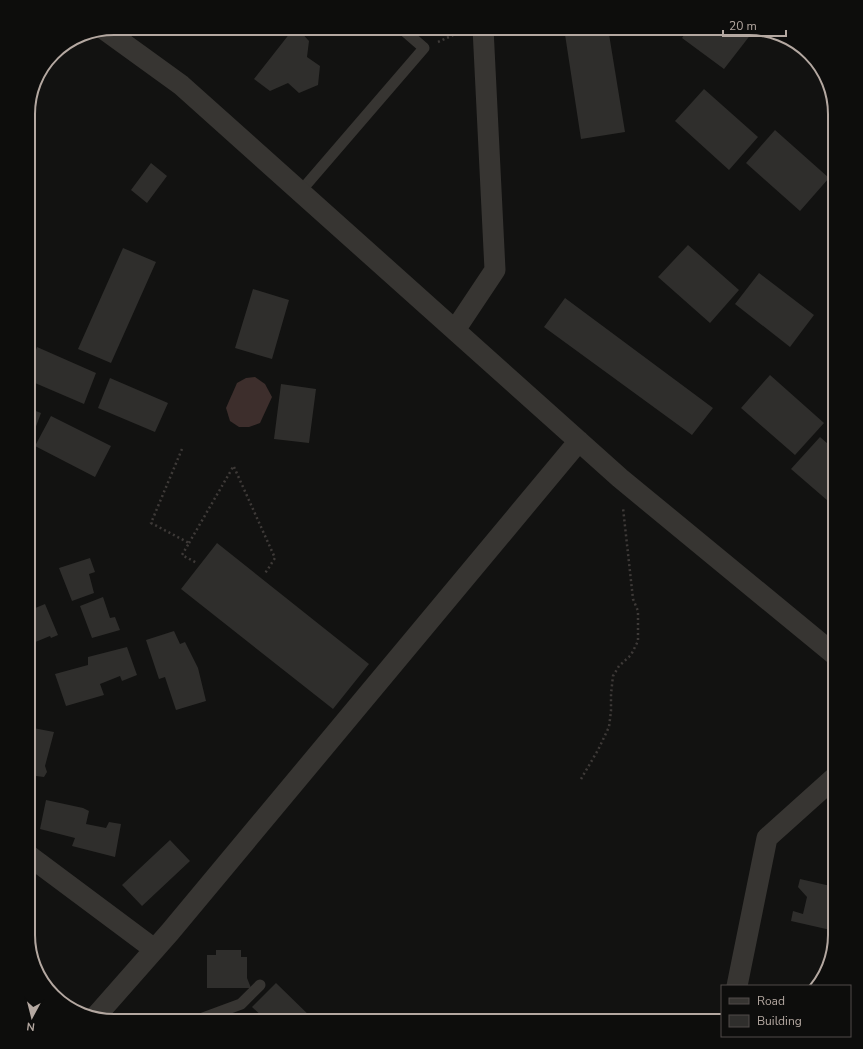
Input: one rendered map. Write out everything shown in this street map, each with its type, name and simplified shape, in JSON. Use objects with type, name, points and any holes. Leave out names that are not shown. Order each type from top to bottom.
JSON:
[{"type":"street","points":[[112,35],[181,85],[620,478],[828,649]]},
{"type":"street","points":[[455,330],[495,270],[475,35]]},
{"type":"street","points":[[99,1012],[154,950],[579,441]]},
{"type":"street","points":[[737,985],[767,838],[828,783]]},
{"type":"street","points":[[35,860],[154,950]]},
{"type":"lane","points":[[300,192],[424,48],[409,35]]},
{"type":"lane","points":[[214,1014],[241,1004],[260,985]]},
{"type":"path","points":[[424,48],[458,35]]},
{"type":"path","points":[[182,449],[152,523],[189,543]]},
{"type":"path","points":[[197,563],[182,555],[234,467],[275,558],[264,575]]},
{"type":"path","points":[[581,779],[598,750],[609,727],[613,676],[619,666],[631,655],[638,641],[638,611],[632,599],[620,478]]},
{"type":"shaded area","points":[[255,377],[265,384],[272,397],[260,423],[249,427],[239,427],[230,421],[226,408],[237,383],[246,378]]},
{"type":"building","points":[[289,35],[303,35],[309,41],[307,57],[320,66],[318,85],[299,93],[288,83],[270,91],[254,79]]},
{"type":"building","points":[[565,35],[609,35],[625,132],[581,139]]},
{"type":"building","points":[[684,35],[750,35],[724,69],[682,38]]},
{"type":"building","points":[[704,89],[758,137],[729,170],[675,121]]},
{"type":"building","points":[[775,130],[828,177],[828,179],[800,211],[746,163]]},
{"type":"building","points":[[151,163],[167,176],[147,203],[131,190]]},
{"type":"building","points":[[688,245],[739,290],[710,323],[658,277]]},
{"type":"building","points":[[123,248],[156,262],[111,363],[78,349]]},
{"type":"building","points":[[759,273],[814,315],[790,347],[735,304]]},
{"type":"building","points":[[253,289],[289,300],[272,359],[235,348]]},
{"type":"building","points":[[565,298],[713,408],[692,435],[544,327]]},
{"type":"building","points":[[37,347],[96,373],[84,404],[35,383],[35,352]]},
{"type":"building","points":[[770,375],[824,423],[795,455],[741,408]]},
{"type":"building","points":[[110,378],[168,403],[155,432],[98,408]]},
{"type":"building","points":[[281,384],[316,389],[309,443],[274,439]]},
{"type":"building","points":[[35,411],[41,413],[35,429]]},
{"type":"building","points":[[51,416],[111,446],[95,477],[35,446]]},
{"type":"building","points":[[820,437],[828,444],[828,501],[791,469]]},
{"type":"building","points":[[217,543],[369,664],[333,709],[181,589]]},
{"type":"building","points":[[90,558],[95,572],[89,574],[94,593],[72,601],[59,568]]},
{"type":"building","points":[[103,597],[110,618],[115,617],[120,630],[92,638],[80,606]]},
{"type":"building","points":[[45,604],[58,635],[51,638],[50,636],[35,642],[35,608]]},
{"type":"building","points":[[174,631],[180,644],[185,642],[198,668],[206,701],[176,710],[165,677],[159,679],[146,640]]},
{"type":"building","points":[[127,647],[137,675],[122,681],[120,676],[100,684],[104,695],[66,706],[55,674],[88,665],[88,657]]},
{"type":"building","points":[[35,728],[54,732],[45,766],[47,772],[44,777],[36,776],[35,780]]},
{"type":"building","points":[[46,800],[83,808],[89,811],[86,824],[106,828],[109,822],[121,824],[115,857],[72,846],[75,838],[40,829]]},
{"type":"building","points":[[170,840],[190,861],[142,906],[122,885]]},
{"type":"building","points":[[800,879],[828,885],[828,929],[791,921],[793,911],[803,914],[807,897],[798,887]]},
{"type":"building","points":[[216,950],[241,950],[241,957],[247,957],[247,978],[251,988],[207,988],[207,955],[216,955]]},
{"type":"building","points":[[276,983],[308,1014],[260,1014],[252,1007]]}]
